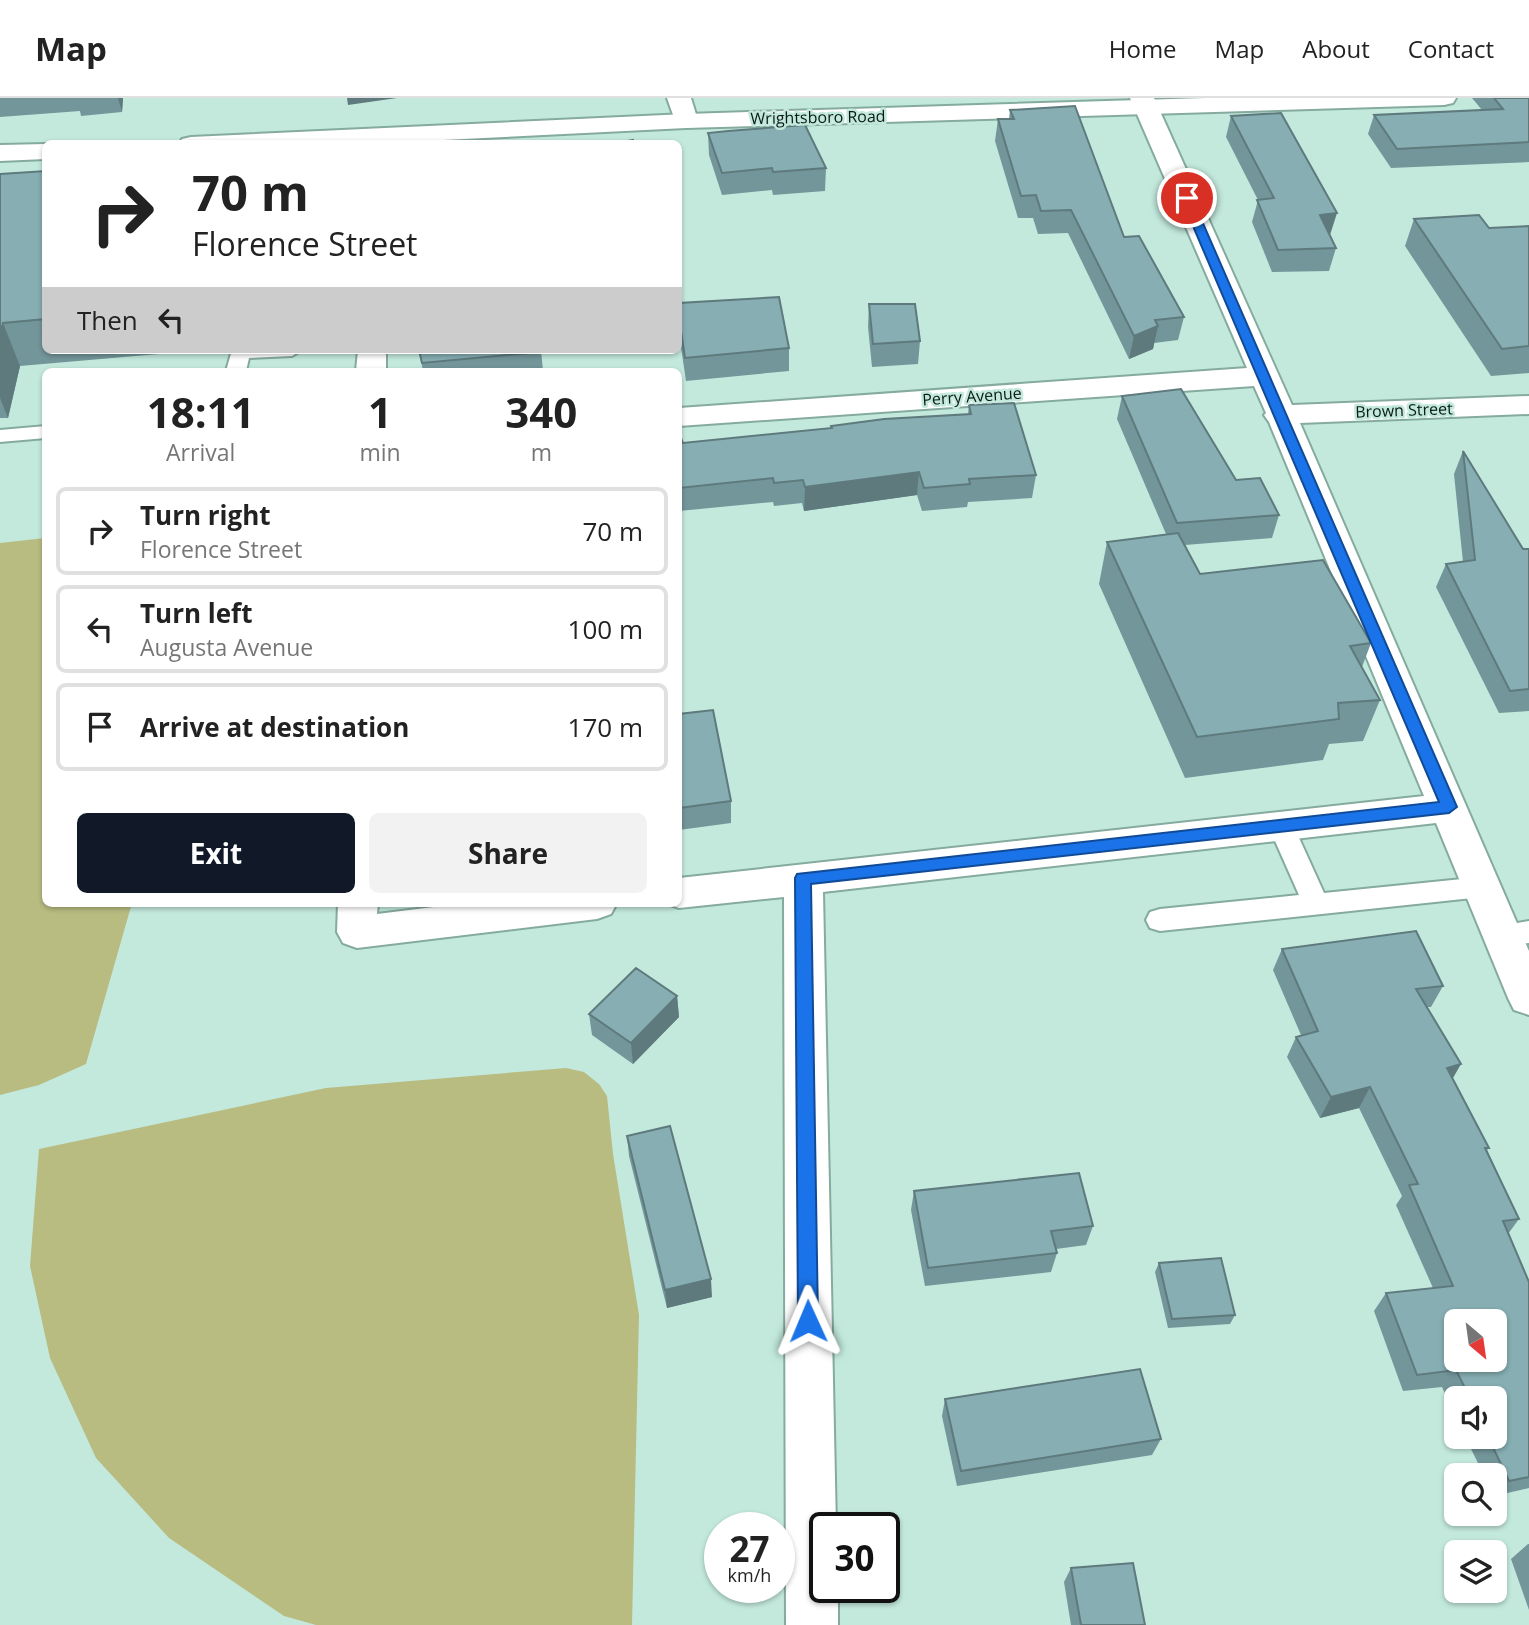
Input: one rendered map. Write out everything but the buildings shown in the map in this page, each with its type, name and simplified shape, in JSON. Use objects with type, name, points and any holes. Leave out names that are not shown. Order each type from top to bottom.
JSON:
[{"type":"street","name":"Wrightsboro Road","points":[[341,140],[378,139],[682,109],[1444,98]]},
{"type":"street","points":[[1145,103],[1265,376],[1279,415],[1482,887],[1516,933],[1529,998]]},
{"type":"street","points":[[0,153],[42,151]]},
{"type":"street","name":"Perry Avenue","points":[[682,417],[1265,376]]},
{"type":"street","name":"Brown Street","points":[[1279,415],[1529,405]]},
{"type":"street","points":[[682,893],[1449,807]]},
{"type":"street","points":[[803,878],[812,1625]]},
{"type":"street","points":[[358,917],[529,907]]},
{"type":"lane","points":[[0,436],[42,432]]},
{"type":"lane","points":[[1281,825],[1316,904]]},
{"type":"lane","points":[[1160,920],[1482,887]]},
{"type":"green space","points":[[42,538],[42,907],[131,907],[86,1064],[39,1085],[0,1095],[0,543]]},
{"type":"green space","points":[[566,1068],[584,1072],[599,1084],[607,1096],[613,1154],[639,1315],[632,1625],[316,1625],[284,1616],[169,1538],[96,1458],[50,1358],[30,1266],[39,1149],[326,1088]]},
{"type":"route","points":[[808,1321],[803,878],[1449,807],[1187,198]]}]
